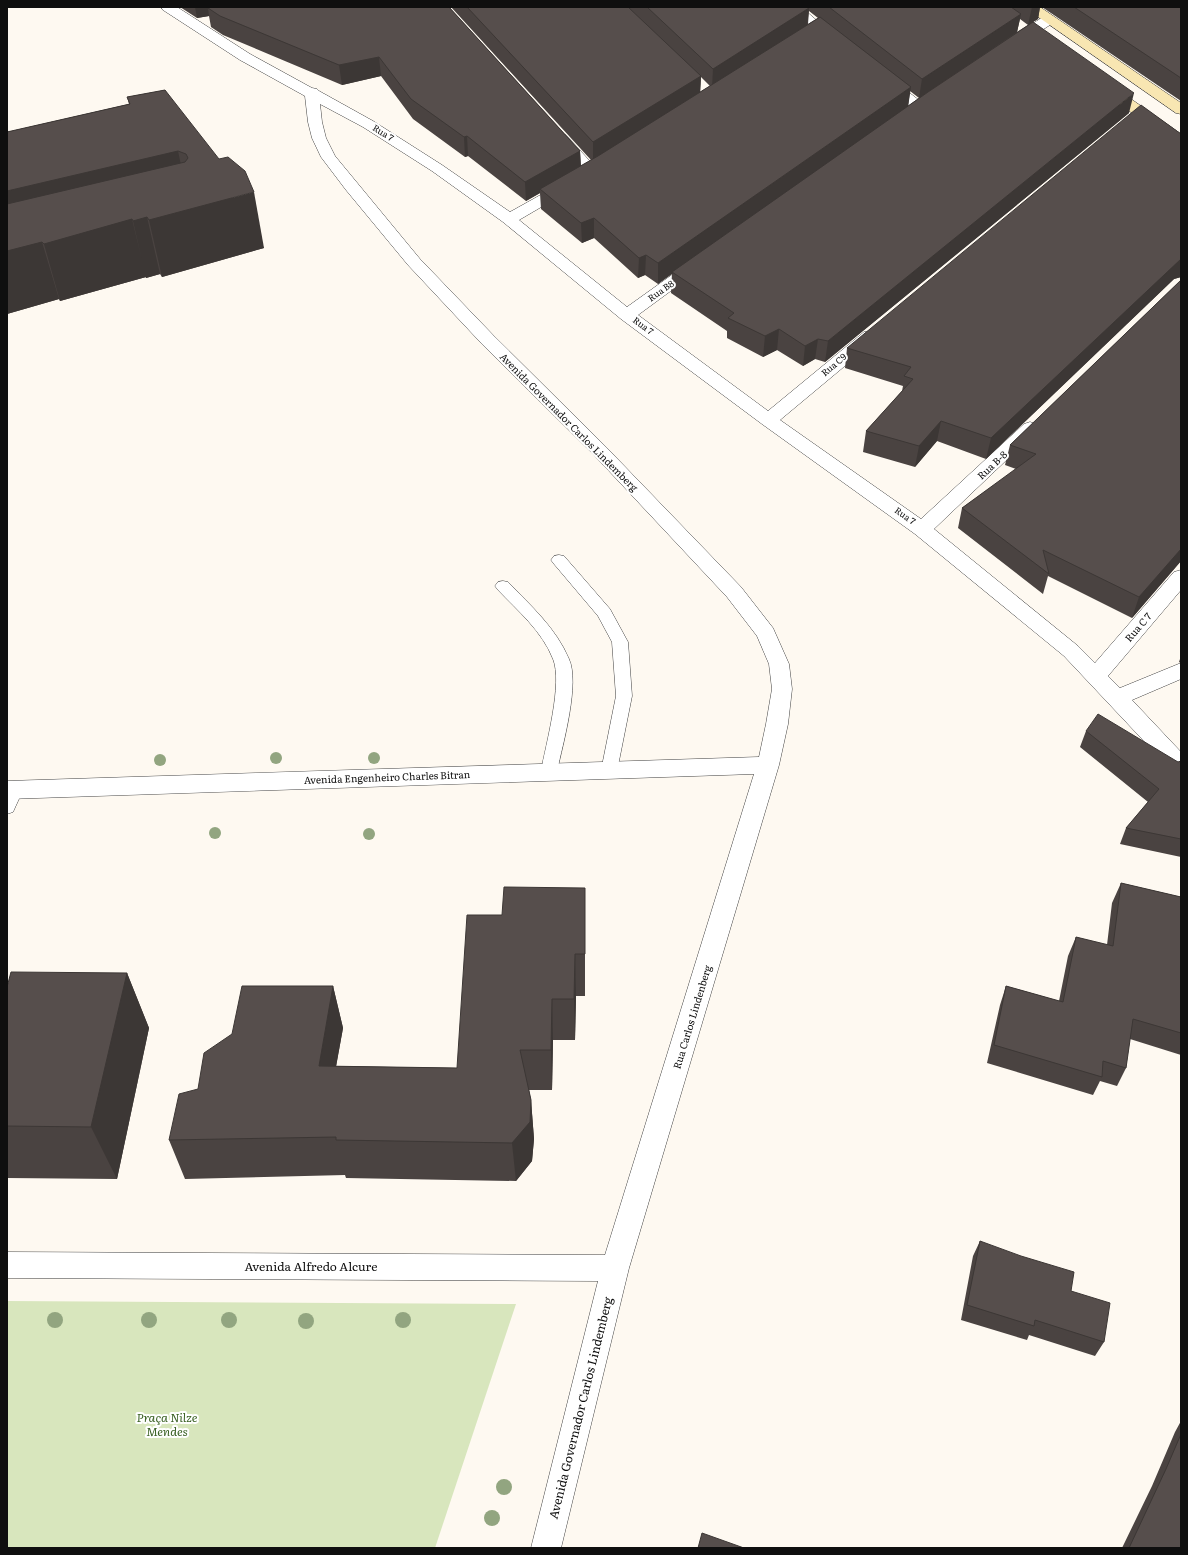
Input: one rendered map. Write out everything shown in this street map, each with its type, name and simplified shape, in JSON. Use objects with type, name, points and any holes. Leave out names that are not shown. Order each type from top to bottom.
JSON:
[{"type":"street","name":"Rua 7","points":[[168,7],[244,57],[312,92],[368,124],[437,168],[509,219],[627,315],[768,420],[922,529],[1071,651],[1118,698],[1181,766]]},
{"type":"street","points":[[793,7],[847,52]]},
{"type":"street","points":[[1030,7],[1181,110]]},
{"type":"street","points":[[193,24],[216,20]]},
{"type":"street","points":[[1001,51],[1021,29],[1048,20]]},
{"type":"street","points":[[804,37],[818,28]]},
{"type":"street","points":[[1021,29],[1039,42]]},
{"type":"street","points":[[877,75],[919,107]]},
{"type":"street","points":[[1096,81],[1135,117],[1181,141]]},
{"type":"street","name":"Avenida Governador Carlos Lindemberg","points":[[312,92],[315,122],[319,138],[328,157],[351,187],[414,262],[488,340],[600,451],[734,592],[766,633],[779,664],[782,688],[777,724],[768,765]]},
{"type":"street","points":[[906,116],[931,99]]},
{"type":"street","points":[[554,131],[592,172]]},
{"type":"street","points":[[509,219],[605,164]]},
{"type":"street","name":"Rua B8","points":[[627,315],[705,259]]},
{"type":"street","name":"Rua C9","points":[[768,420],[879,328]]},
{"type":"street","name":"Rua B-8","points":[[922,529],[1041,418]]},
{"type":"street","name":"Rua C 7","points":[[1096,676],[1181,577]]},
{"type":"street","points":[[1118,698],[1181,671]]},
{"type":"street","name":"Avenida Engenheiro Charles Bitran","points":[[9,795],[549,771],[609,771],[768,765]]},
{"type":"street","name":"Rua Carlos Lindenberg","points":[[616,1268],[768,765]]},
{"type":"street","name":"Avenida Alfredo Alcure","points":[[7,1265],[542,1269],[616,1268]]},
{"type":"street","name":"Avenida Governador Carlos Lindemberg","points":[[546,1548],[616,1268]]},
{"type":"lane","points":[[559,560],[604,613],[620,642],[624,696],[609,771]]},
{"type":"lane","points":[[503,586],[545,630],[562,660],[565,690],[549,771]]},
{"type":"green space","name":"Praça Nilze Mendes","points":[[7,1301],[516,1304],[435,1548],[7,1548]]},
{"type":"building","points":[[449,7],[580,151],[525,182],[467,136],[464,137],[411,99],[379,57],[339,65],[220,16],[208,8]]},
{"type":"building","points":[[467,7],[628,7],[701,76],[593,142]]},
{"type":"building","points":[[647,7],[808,7],[809,8],[713,69]]},
{"type":"building","points":[[829,7],[1011,7],[1021,14],[922,79]]},
{"type":"building","points":[[1074,7],[1181,7],[1181,78]]},
{"type":"building","points":[[820,17],[911,87],[658,263],[646,255],[639,258],[594,218],[581,223],[540,189],[598,156]]},
{"type":"building","points":[[1033,22],[1134,93],[828,341],[818,339],[805,346],[779,329],[765,336],[728,318],[734,313],[672,272],[928,92]]},
{"type":"building","points":[[165,90],[219,159],[228,157],[245,171],[254,192],[149,220],[147,217],[133,221],[132,219],[44,244],[42,242],[7,251],[7,204],[185,162],[188,158],[186,154],[178,151],[7,191],[7,132],[130,104],[127,97]]},
{"type":"building","points":[[1141,105],[1181,134],[1181,259],[991,438],[941,421],[919,446],[866,431],[913,379],[904,376],[911,367],[847,348]]},
{"type":"building","points":[[1181,280],[1181,549],[1139,597],[1043,550],[1049,574],[962,508],[1036,454],[1010,445]]},
{"type":"building","points":[[1098,714],[1178,762],[1181,761],[1181,839],[1126,828],[1159,789],[1086,731]]},
{"type":"building","points":[[1121,883],[1181,897],[1181,1033],[1133,1019],[1126,1068],[1103,1061],[1102,1077],[994,1045],[1006,986],[1063,1002],[1076,937],[1113,946]]},
{"type":"building","points":[[504,887],[585,888],[585,954],[575,954],[574,999],[552,999],[551,1050],[520,1050],[531,1100],[530,1122],[512,1143],[336,1140],[336,1137],[169,1140],[179,1094],[198,1089],[204,1053],[232,1034],[242,986],[333,986],[319,1066],[457,1068],[467,915],[502,915]]},
{"type":"building","points":[[11,972],[127,973],[91,1127],[7,1126],[7,987]]},
{"type":"building","points":[[980,1241],[1021,1256],[1074,1272],[1071,1291],[1110,1303],[1104,1342],[1035,1320],[1034,1326],[967,1305]]},
{"type":"building","points":[[1181,1434],[1181,1548],[1129,1548],[1166,1469]]},
{"type":"building","points":[[702,1533],[744,1548],[698,1548]]}]
